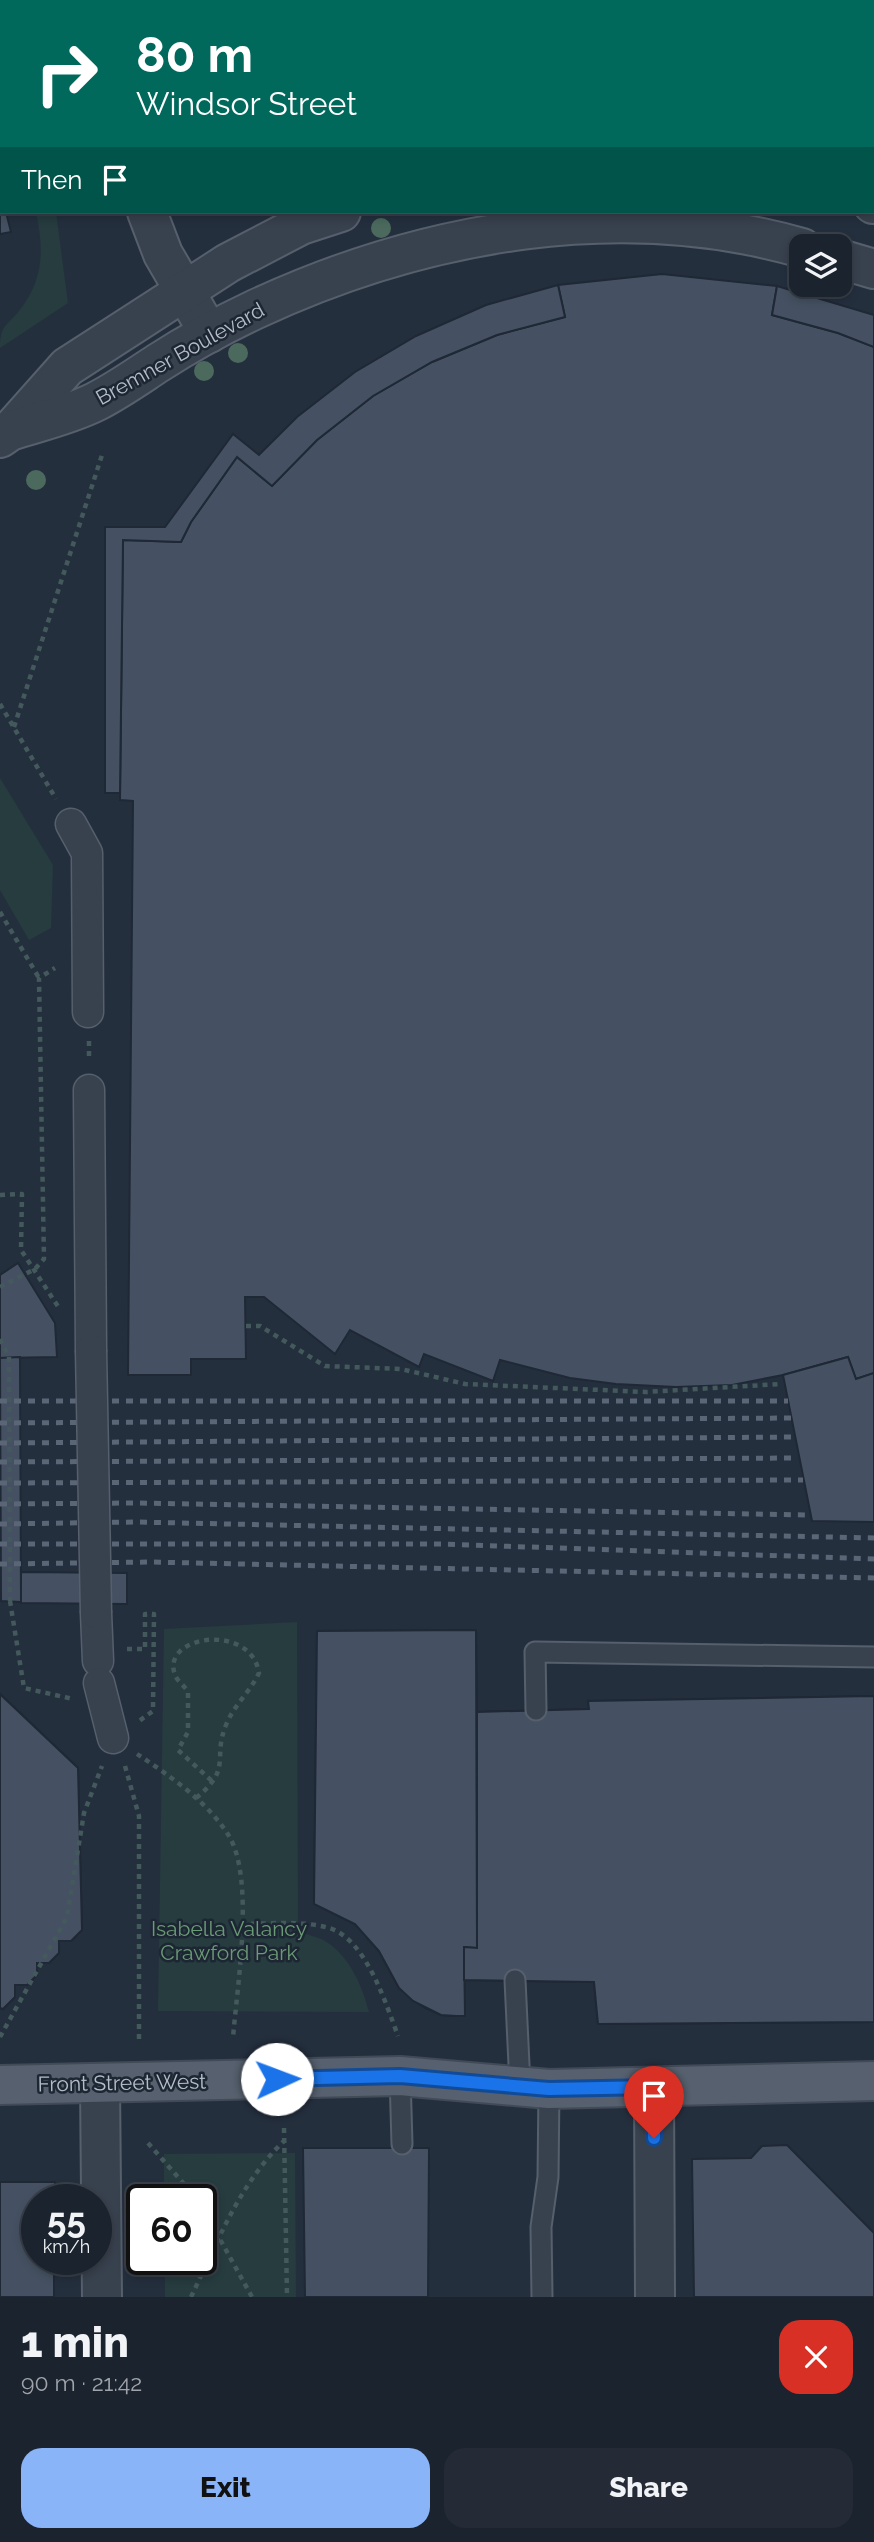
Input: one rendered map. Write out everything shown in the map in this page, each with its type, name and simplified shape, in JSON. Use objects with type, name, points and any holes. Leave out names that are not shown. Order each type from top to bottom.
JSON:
[{"type":"main road","name":"Front Street West","points":[[0,2085],[100,2085],[400,2076],[535,2087],[654,2087],[874,2081]]},
{"type":"street","points":[[148,214],[183,292],[209,333]]},
{"type":"street","name":"Bremner Boulevard","points":[[5,435],[67,367],[183,292],[301,225],[335,214]]},
{"type":"street","name":"Bremner Boulevard","points":[[5,435],[95,402],[209,333],[256,309],[341,274],[463,238],[554,226],[722,220],[789,243]]},
{"type":"street","points":[[852,263],[874,269]]},
{"type":"street","points":[[71,824],[87,853],[88,1012]]},
{"type":"street","points":[[89,1090],[96,1613],[99,1675],[113,1738]]},
{"type":"street","points":[[100,2085],[102,2297]]},
{"type":"street","points":[[654,2087],[655,2297]]},
{"type":"lane","points":[[536,1710],[535,1652],[874,1657]]},
{"type":"lane","points":[[515,1980],[548,2177],[541,2227],[542,2297]]},
{"type":"lane","points":[[400,2076],[402,2144]]},
{"type":"path","points":[[14,727],[102,455]]},
{"type":"path","points":[[0,704],[71,824]]},
{"type":"path","points":[[0,912],[39,978],[44,1259],[35,1269],[0,1287]]},
{"type":"path","points":[[39,978],[88,948]]},
{"type":"path","points":[[88,1012],[89,1090]]},
{"type":"path","points":[[0,1195],[22,1194],[21,1250],[64,1316]]},
{"type":"path","points":[[246,1326],[260,1326],[325,1366],[401,1369],[465,1384],[646,1392],[781,1384]]},
{"type":"path","points":[[0,1339],[9,1357],[10,1601],[24,1688],[99,1675],[145,1649],[145,1614],[154,1614],[153,1711],[113,1738],[84,1813],[67,1917],[0,2037]]},
{"type":"path","points":[[196,1798],[213,1782],[220,1771],[226,1724],[259,1673],[257,1661],[251,1653],[229,1641],[218,1640],[183,1647],[175,1663],[175,1675],[188,1692],[188,1732],[178,1750],[213,1782]]},
{"type":"path","points":[[113,1738],[196,1798],[229,1837],[241,1872],[241,1924],[233,2038]]},
{"type":"path","points":[[113,1738],[132,1782],[139,1809],[139,2039]]},
{"type":"path","points":[[241,1924],[298,1924],[330,1928],[348,1940],[373,1973],[398,2036]]},
{"type":"path","points":[[284,2128],[287,2297]]},
{"type":"path","points":[[252,2297],[217,2235],[260,2164],[285,2140]]},
{"type":"path","points":[[148,2143],[184,2184]]},
{"type":"path","points":[[191,2297],[200,2275]]},
{"type":"green space","points":[[36,214],[56,214],[68,303],[0,348],[3,330],[33,288],[40,264]]},
{"type":"green space","points":[[0,778],[53,865],[51,928],[29,940],[0,890]]},
{"type":"green space","name":"Isabella Valancy Crawford Park","points":[[297,1622],[298,1931],[319,1938],[334,1947],[359,1982],[369,2012],[158,2011],[164,1629]]},
{"type":"green space","points":[[295,2153],[296,2297],[165,2297],[165,2275],[217,2275],[217,2184],[164,2184],[164,2154]]},
{"type":"building","points":[[0,214],[6,214],[11,232],[0,234]]},
{"type":"building","points":[[662,274],[777,286],[772,315],[838,333],[874,347],[874,1373],[856,1379],[848,1357],[783,1375],[732,1385],[676,1387],[570,1378],[500,1360],[493,1381],[424,1354],[419,1367],[350,1330],[335,1354],[264,1297],[245,1297],[246,1359],[191,1359],[191,1375],[128,1375],[133,801],[120,800],[123,540],[181,542],[191,522],[237,457],[272,486],[317,440],[373,396],[432,362],[497,335],[565,317],[558,285]]},
{"type":"building","points":[[558,285],[565,317],[497,335],[432,362],[373,396],[317,440],[272,486],[237,457],[191,522],[181,542],[123,540],[120,793],[105,793],[105,527],[165,527],[233,434],[259,455],[297,417],[355,372],[416,336],[486,305]]},
{"type":"building","points":[[777,286],[789,290],[789,297],[814,297],[874,315],[874,347],[838,333],[772,315]]},
{"type":"building","points":[[18,1263],[55,1323],[57,1357],[0,1358],[0,1275]]},
{"type":"building","points":[[20,1357],[21,1602],[1,1601],[0,1358]]},
{"type":"building","points":[[848,1357],[856,1379],[874,1373],[874,1522],[812,1521],[783,1375]]},
{"type":"building","points":[[21,1572],[127,1573],[127,1604],[21,1603]]},
{"type":"building","points":[[476,1630],[477,1712],[589,1709],[588,1701],[874,1696],[874,2022],[598,2024],[594,1982],[464,1980],[465,2016],[441,2015],[425,2008],[399,1988],[379,1951],[355,1924],[314,1904],[317,1631]]},
{"type":"building","points":[[476,1630],[477,1948],[464,1947],[465,2016],[441,2015],[413,2001],[399,1988],[379,1951],[355,1924],[314,1904],[317,1631]]},
{"type":"building","points":[[0,1694],[78,1768],[82,1930],[71,1941],[59,1941],[59,1953],[49,1963],[37,1963],[37,1975],[27,1985],[15,1985],[15,1997],[3,2009],[0,2008]]},
{"type":"building","points":[[0,1694],[78,1768],[82,1930],[71,1941],[59,1941],[59,1953],[49,1963],[37,1963],[37,1975],[27,1985],[15,1985],[15,1997],[3,2009],[0,2008]]},
{"type":"building","points":[[874,1696],[874,2022],[598,2024],[594,1982],[464,1980],[464,1947],[477,1948],[477,1712],[589,1709],[588,1701]]},
{"type":"building","points":[[787,2145],[874,2233],[874,2297],[694,2297],[692,2159],[751,2158],[762,2146]]},
{"type":"building","points":[[303,2148],[429,2148],[428,2297],[305,2297]]},
{"type":"building","points":[[0,2182],[55,2182],[21,2184],[21,2275],[54,2275],[54,2297],[0,2297]]},
{"type":"railway","points":[[0,1401],[788,1401]]},
{"type":"railway","points":[[0,1423],[791,1418]]},
{"type":"railway","points":[[0,1443],[795,1437]]},
{"type":"railway","points":[[0,1462],[798,1458]]},
{"type":"railway","points":[[0,1483],[803,1480]]},
{"type":"railway","points":[[0,1504],[134,1503],[810,1515]]},
{"type":"railway","points":[[0,1524],[136,1522],[874,1538]]},
{"type":"railway","points":[[0,1544],[442,1544],[874,1559]]},
{"type":"railway","points":[[0,1564],[151,1562],[874,1578]]},
{"type":"route","points":[[277,2079],[400,2076],[549,2089],[654,2087],[654,2138]]}]
